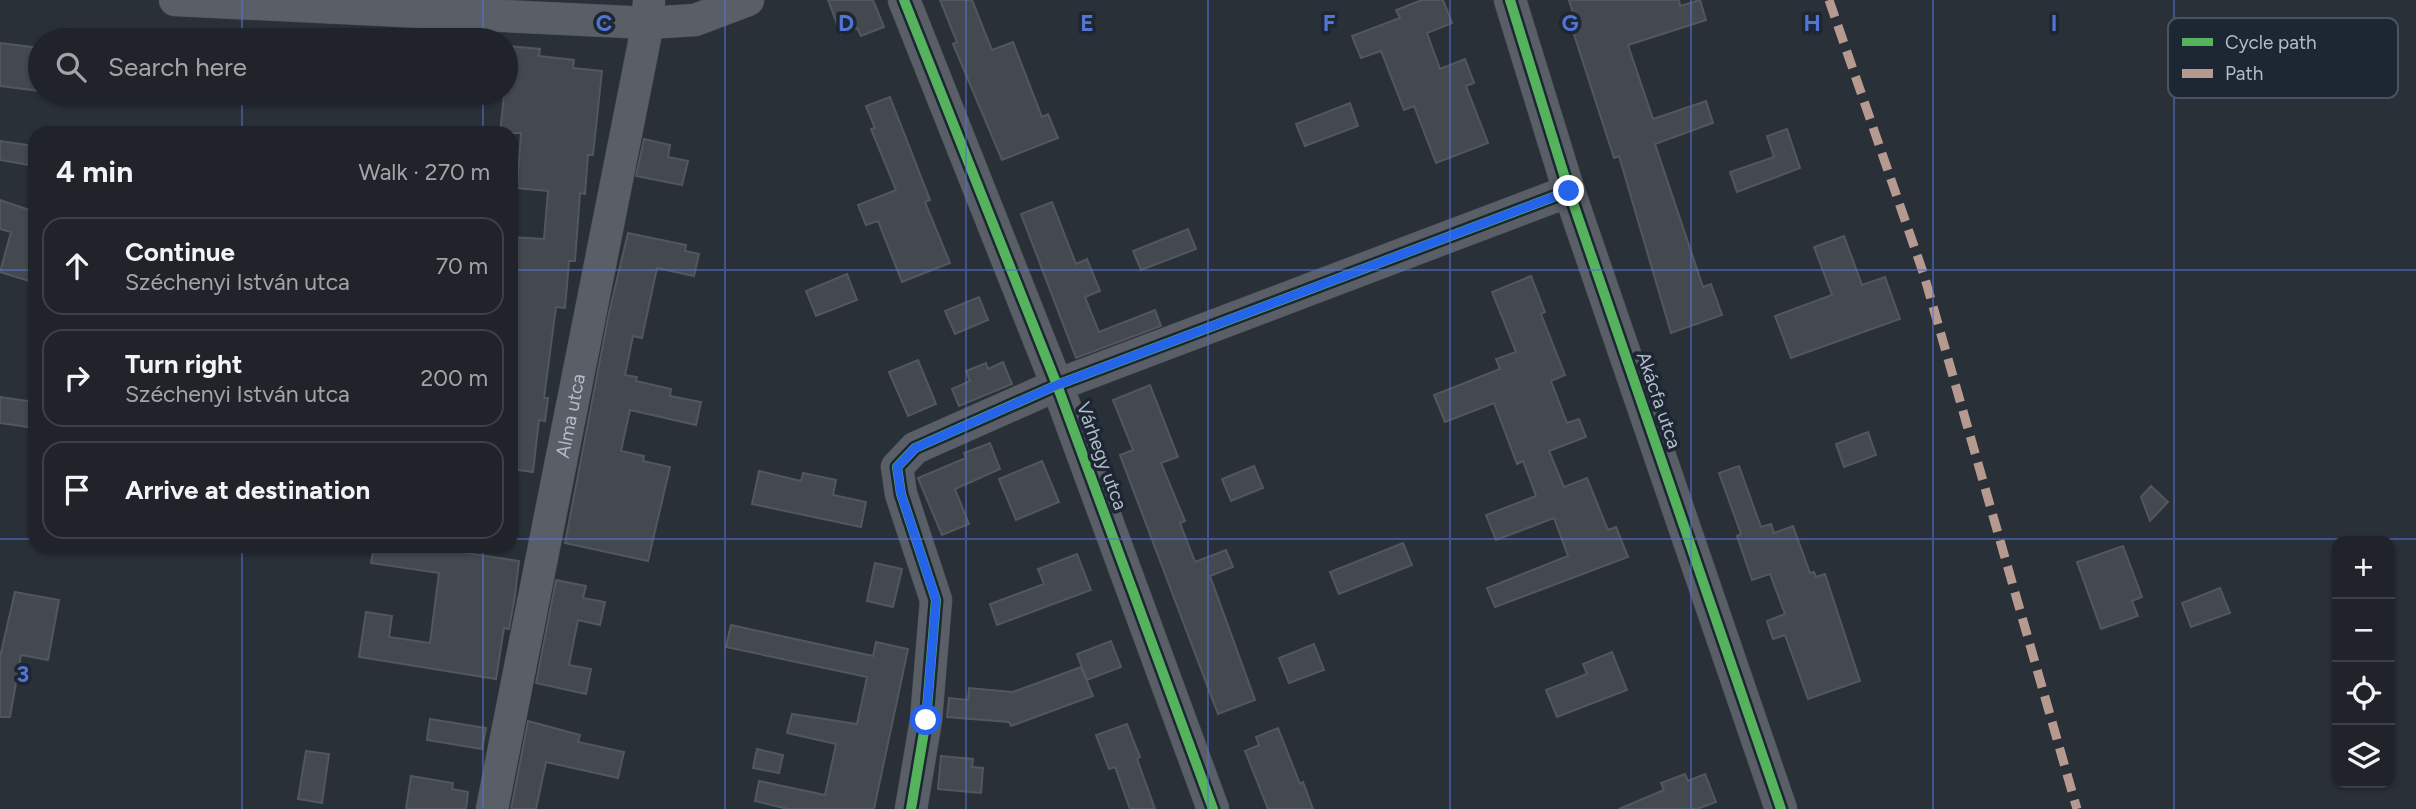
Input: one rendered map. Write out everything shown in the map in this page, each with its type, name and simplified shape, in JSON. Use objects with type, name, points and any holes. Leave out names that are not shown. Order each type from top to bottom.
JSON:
[{"type":"street","points":[[175,0],[649,12],[695,20],[748,0]]},
{"type":"street","name":"Várhegy utca","points":[[904,0],[1057,385],[1213,809]]},
{"type":"street","name":"Akácfa utca","points":[[1510,0],[1569,191],[1781,809]]},
{"type":"street","name":"Alma utca","points":[[492,809],[649,12]]},
{"type":"street","points":[[911,809],[926,720],[936,600],[901,494],[897,467],[915,448],[1057,385],[1569,191]]},
{"type":"building","points":[[828,0],[873,0],[884,27],[861,36],[857,28],[841,34]]},
{"type":"building","points":[[940,0],[972,0],[992,50],[1013,42],[1042,117],[1048,114],[1058,138],[1002,160],[953,44],[957,42]]},
{"type":"building","points":[[1422,0],[1443,0],[1452,23],[1427,33],[1440,69],[1465,59],[1474,83],[1466,86],[1488,143],[1436,163],[1414,106],[1404,110],[1381,51],[1361,58],[1352,36],[1400,18],[1396,10]]},
{"type":"building","points":[[1569,0],[1679,0],[1680,6],[1700,0],[1706,20],[1628,45],[1653,119],[1706,101],[1713,123],[1655,144],[1703,287],[1711,284],[1722,315],[1671,333],[1619,156],[1614,158],[1571,25],[1576,23]]},
{"type":"building","points":[[0,43],[28,46],[28,90],[0,86]]},
{"type":"building","points":[[518,47],[540,49],[539,56],[574,60],[573,68],[602,71],[593,155],[588,155],[585,194],[580,193],[575,261],[569,261],[565,308],[556,307],[544,398],[548,398],[545,421],[539,420],[533,472],[518,470],[518,237],[544,239],[548,191],[518,188],[521,133],[518,133],[518,126],[501,126],[503,105],[518,105]]},
{"type":"building","points":[[890,97],[930,200],[925,202],[950,263],[902,282],[878,221],[866,225],[858,205],[896,190],[871,129],[875,128],[866,106]]},
{"type":"building","points":[[1350,103],[1358,126],[1305,146],[1296,124]]},
{"type":"building","points":[[1787,129],[1800,168],[1737,192],[1730,172],[1774,157],[1767,136]]},
{"type":"building","points":[[644,139],[670,145],[668,157],[688,161],[682,185],[636,176]]},
{"type":"building","points":[[0,141],[28,145],[28,165],[0,160]]},
{"type":"building","points":[[0,200],[28,210],[28,281],[0,272],[11,232],[0,229]]},
{"type":"building","points":[[1052,202],[1076,264],[1087,259],[1100,291],[1085,297],[1099,332],[1155,310],[1161,326],[1076,358],[1021,214]]},
{"type":"building","points":[[1188,229],[1196,249],[1141,270],[1133,251]]},
{"type":"building","points":[[628,233],[686,245],[685,251],[699,254],[694,276],[657,268],[642,338],[633,336],[625,375],[637,377],[636,381],[671,389],[670,396],[701,402],[696,425],[630,410],[621,451],[644,456],[643,461],[670,467],[648,561],[565,543],[609,313]]},
{"type":"building","points":[[1844,236],[1862,285],[1885,277],[1900,319],[1791,358],[1775,316],[1832,295],[1814,247]]},
{"type":"building","points":[[847,274],[857,300],[816,316],[806,291]]},
{"type":"building","points":[[1531,276],[1545,312],[1541,314],[1565,375],[1551,381],[1567,423],[1579,419],[1586,437],[1549,451],[1564,487],[1587,478],[1608,530],[1616,527],[1628,557],[1495,607],[1487,588],[1568,556],[1554,518],[1496,540],[1486,515],[1536,496],[1523,461],[1517,464],[1494,403],[1445,422],[1434,395],[1500,369],[1496,359],[1516,352],[1492,292]]},
{"type":"building","points":[[979,297],[988,320],[955,334],[945,311]]},
{"type":"building","points":[[918,360],[936,404],[908,416],[889,372]]},
{"type":"building","points":[[1003,362],[1012,384],[959,406],[952,389],[970,381],[966,371],[986,363],[988,369]]},
{"type":"building","points":[[1150,385],[1178,457],[1161,463],[1185,521],[1180,523],[1195,562],[1226,550],[1233,567],[1210,576],[1255,700],[1218,714],[1120,455],[1133,450],[1113,400]]},
{"type":"building","points":[[0,397],[28,401],[28,427],[0,423]]},
{"type":"building","points":[[1868,432],[1876,455],[1844,467],[1836,444]]},
{"type":"building","points":[[990,443],[1000,469],[955,489],[969,524],[942,535],[918,478],[966,458],[964,453]]},
{"type":"building","points":[[1042,461],[1059,502],[1016,520],[999,479]]},
{"type":"building","points":[[1254,466],[1263,488],[1231,501],[1222,479]]},
{"type":"building","points":[[1739,466],[1761,527],[1771,524],[1774,533],[1793,526],[1810,573],[1814,572],[1816,577],[1825,574],[1860,681],[1808,699],[1785,635],[1773,639],[1767,621],[1785,614],[1770,574],[1752,580],[1737,536],[1741,534],[1719,473]]},
{"type":"building","points":[[759,471],[801,481],[803,473],[836,480],[833,495],[866,502],[861,527],[752,504]]},
{"type":"building","points":[[2151,486],[2168,502],[2150,521],[2141,497]]},
{"type":"building","points":[[1403,543],[1412,565],[1339,594],[1330,572]]},
{"type":"building","points":[[2123,546],[2142,597],[2132,601],[2138,616],[2101,629],[2077,562]]},
{"type":"building","points":[[373,553],[467,553],[519,561],[509,629],[504,628],[496,679],[359,657],[366,612],[392,616],[389,637],[430,643],[439,573],[371,563]]},
{"type":"building","points":[[1077,554],[1091,590],[997,625],[990,604],[1044,584],[1038,569]]},
{"type":"building","points":[[875,563],[902,569],[893,607],[867,601]]},
{"type":"building","points":[[556,580],[586,586],[583,598],[605,602],[600,625],[578,620],[569,665],[591,669],[586,694],[536,683]]},
{"type":"building","points":[[2220,588],[2230,613],[2191,627],[2182,603]]},
{"type":"building","points":[[15,592],[59,600],[48,660],[21,655],[10,717],[0,717],[0,657]]},
{"type":"building","points":[[731,625],[873,656],[876,642],[908,649],[874,809],[788,809],[755,801],[759,781],[825,795],[836,744],[787,733],[792,714],[857,724],[867,677],[726,647]]},
{"type":"building","points":[[1111,641],[1121,667],[1087,680],[1077,654]]},
{"type":"building","points":[[1314,644],[1324,670],[1289,683],[1279,658]]},
{"type":"building","points":[[1612,652],[1627,690],[1557,717],[1546,690],[1587,674],[1583,664]]},
{"type":"building","points":[[1081,667],[1093,696],[1011,726],[1009,722],[947,717],[949,698],[968,700],[969,688],[1013,692]]},
{"type":"building","points":[[430,719],[486,728],[482,749],[427,740]]},
{"type":"building","points":[[528,721],[580,735],[578,742],[624,752],[618,778],[546,762],[536,809],[511,809]]},
{"type":"building","points":[[1127,724],[1155,809],[1130,809],[1115,767],[1109,769],[1096,735]]},
{"type":"building","points":[[1278,728],[1313,809],[1268,809],[1245,751],[1259,745],[1256,737]]},
{"type":"building","points":[[757,749],[783,755],[779,773],[753,768]]},
{"type":"building","points":[[306,751],[329,754],[322,803],[298,799]]},
{"type":"building","points":[[941,756],[973,759],[972,767],[983,768],[981,793],[938,789]]},
{"type":"building","points":[[1685,774],[1688,781],[1705,774],[1716,802],[1697,809],[1619,809],[1664,790],[1661,783]]},
{"type":"building","points":[[411,776],[453,783],[452,789],[468,792],[466,809],[406,809]]},
{"type":"marked path","points":[[1829,0],[1924,275],[2077,809]]},
{"type":"cycle path","points":[[904,0],[1057,385],[1213,809]]},
{"type":"cycle path","points":[[1510,0],[1569,191],[1781,809]]},
{"type":"cycle path","points":[[911,809],[926,720],[936,600],[901,494],[897,467],[915,448],[1057,385],[1569,191]]},
{"type":"route","points":[[926,720],[936,600],[901,494],[897,467],[915,448],[1057,385],[1569,191]]}]
